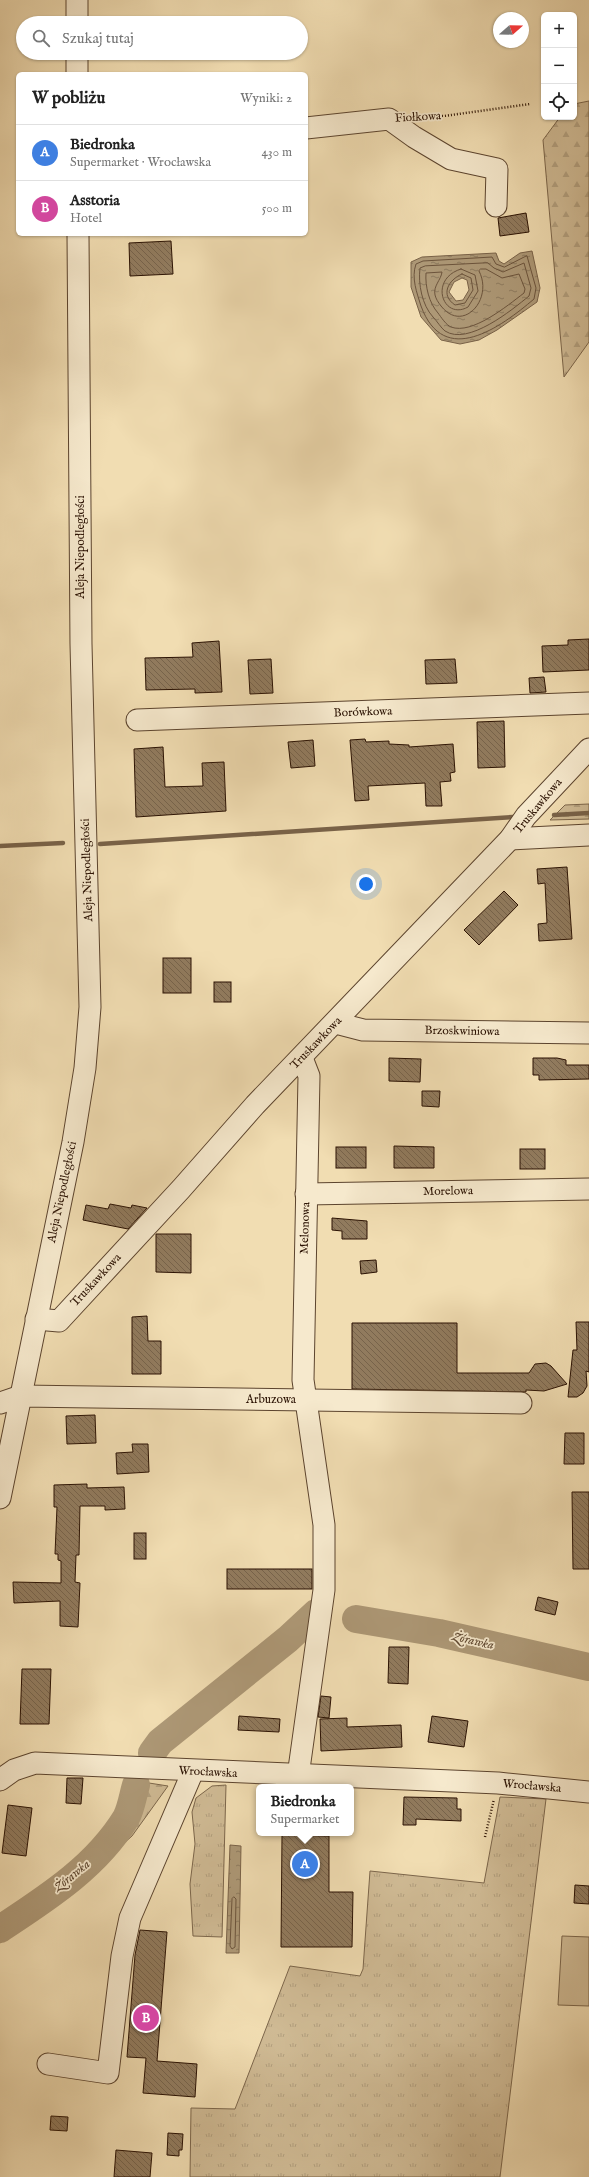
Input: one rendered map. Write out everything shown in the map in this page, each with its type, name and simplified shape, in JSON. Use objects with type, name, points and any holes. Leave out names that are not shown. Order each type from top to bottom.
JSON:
[{"type":"street","points":[[77,0],[77,16]]},
{"type":"street","points":[[77,60],[77,72]]},
{"type":"street","points":[[389,119],[414,138],[451,159],[497,169],[496,206]]},
{"type":"street","name":"Fiołkowa","points":[[308,128],[389,119]]},
{"type":"street","name":"Aleja Niepodległości","points":[[0,1498],[73,1142],[85,1068],[90,1006],[81,644],[78,236]]},
{"type":"street","name":"Borówkowa","points":[[137,720],[589,703]]},
{"type":"street","name":"Truskawkowa","points":[[36,1319],[59,1321],[181,1189],[255,1104],[302,1058],[510,839],[526,816],[589,749]]},
{"type":"street","points":[[510,839],[589,835]]},
{"type":"street","name":"Brzoskwiniowa","points":[[336,1022],[363,1030],[589,1033]]},
{"type":"street","name":"Melonowa","points":[[298,1776],[324,1590],[324,1525],[303,1380],[309,1076],[302,1058]]},
{"type":"street","name":"Morelowa","points":[[306,1194],[589,1189]]},
{"type":"street","name":"Arbuzowa","points":[[0,1390],[22,1393],[521,1403]]},
{"type":"street","points":[[0,1403],[22,1393]]},
{"type":"street","name":"Wrocławska","points":[[0,1780],[14,1770],[35,1763],[298,1776],[498,1783],[589,1792]]},
{"type":"street","points":[[48,2064],[108,2073],[122,1956],[130,1918],[193,1771]]},
{"type":"path","name":"Fiołkowa","points":[[389,119],[444,116],[530,104]]},
{"type":"path","points":[[485,1837],[498,1783]]},
{"type":"green space","points":[[589,101],[589,342],[564,377],[543,140],[558,120],[577,120],[577,103]]},
{"type":"green space","points":[[589,804],[589,819],[550,820],[565,805]]},
{"type":"green space","points":[[149,1783],[168,1786],[132,1836],[44,1914],[0,1943],[0,1934],[42,1908],[96,1862]]},
{"type":"green space","points":[[226,1785],[222,1937],[193,1936],[190,1884],[195,1844],[192,1812],[196,1798],[212,1786]]},
{"type":"green space","points":[[500,1797],[546,1799],[500,2177],[190,2177],[191,2108],[235,2109],[290,1966],[360,1976],[363,1969],[370,1871],[484,1883]]},
{"type":"green space","points":[[562,1936],[589,1937],[589,2006],[558,2005]]},
{"type":"water","points":[[532,251],[540,288],[537,302],[497,330],[479,340],[460,344],[441,340],[421,317],[411,287],[411,262],[422,257],[496,253],[499,261],[504,264],[520,253]],"holes":[[[462,278],[467,280],[469,290],[463,300],[456,301],[449,292],[454,282]]]},
{"type":"water","points":[[230,1845],[241,1846],[239,1953],[226,1953]]},
{"type":"building","points":[[526,213],[529,232],[500,236],[498,218]]},
{"type":"building","points":[[171,241],[173,274],[130,276],[129,243]]},
{"type":"building","points":[[589,639],[589,670],[543,672],[542,646],[568,645],[568,640]]},
{"type":"building","points":[[219,641],[222,692],[195,693],[195,689],[146,690],[145,658],[193,657],[192,643]]},
{"type":"building","points":[[271,659],[273,693],[250,694],[248,660]]},
{"type":"building","points":[[455,659],[457,683],[426,684],[425,660]]},
{"type":"building","points":[[544,677],[546,692],[530,693],[529,678]]},
{"type":"building","points":[[504,721],[505,767],[478,768],[477,722]]},
{"type":"building","points":[[365,739],[366,742],[389,741],[389,744],[409,745],[409,747],[453,744],[455,772],[450,773],[451,781],[440,782],[442,806],[426,806],[425,783],[368,786],[369,800],[355,801],[350,740]]},
{"type":"building","points":[[313,740],[315,766],[291,768],[288,742]]},
{"type":"building","points":[[163,747],[165,787],[203,786],[202,763],[224,762],[226,811],[136,817],[134,749]]},
{"type":"building","points":[[567,867],[572,939],[539,941],[538,924],[547,923],[545,883],[538,884],[537,869]]},
{"type":"building","points":[[504,891],[518,905],[479,945],[464,930]]},
{"type":"building","points":[[163,958],[191,958],[191,993],[163,993]]},
{"type":"building","points":[[214,982],[231,982],[231,1002],[214,1002]]},
{"type":"building","points":[[389,1058],[421,1059],[420,1082],[389,1081]]},
{"type":"building","points":[[533,1058],[557,1058],[566,1060],[566,1065],[589,1065],[589,1079],[539,1080],[539,1075],[533,1075]]},
{"type":"building","points":[[422,1091],[440,1091],[439,1107],[422,1106]]},
{"type":"building","points":[[394,1146],[434,1147],[434,1168],[394,1168]]},
{"type":"building","points":[[336,1147],[366,1147],[366,1168],[336,1168]]},
{"type":"building","points":[[520,1149],[545,1149],[545,1169],[520,1169]]},
{"type":"building","points":[[110,1204],[131,1208],[132,1205],[147,1208],[128,1229],[83,1220],[86,1205],[108,1209]]},
{"type":"building","points":[[332,1218],[367,1221],[367,1239],[342,1239],[342,1231],[332,1230]]},
{"type":"building","points":[[156,1234],[191,1234],[191,1273],[156,1272]]},
{"type":"building","points":[[376,1260],[377,1272],[361,1274],[360,1261]]},
{"type":"building","points":[[147,1316],[148,1341],[161,1341],[161,1374],[132,1374],[132,1317]]},
{"type":"building","points":[[576,1322],[589,1322],[589,1372],[586,1371],[587,1386],[583,1393],[577,1397],[568,1397],[573,1350],[577,1350]]},
{"type":"building","points":[[352,1323],[457,1323],[457,1373],[529,1373],[535,1364],[546,1363],[551,1366],[567,1384],[544,1391],[526,1390],[526,1392],[352,1389]]},
{"type":"building","points":[[95,1415],[96,1443],[67,1444],[66,1416]]},
{"type":"building","points":[[565,1433],[584,1433],[584,1464],[564,1464]]},
{"type":"building","points":[[132,1444],[148,1444],[149,1472],[117,1474],[116,1453],[133,1452]]},
{"type":"building","points":[[87,1484],[87,1488],[124,1487],[125,1509],[105,1510],[105,1506],[80,1506],[79,1555],[76,1555],[75,1582],[80,1583],[78,1627],[60,1626],[60,1601],[14,1603],[13,1582],[61,1583],[61,1561],[58,1560],[58,1554],[55,1554],[57,1507],[54,1507],[54,1485]]},
{"type":"building","points":[[572,1492],[589,1492],[589,1569],[573,1569]]},
{"type":"building","points":[[134,1533],[146,1533],[146,1559],[134,1559]]},
{"type":"building","points":[[227,1569],[312,1569],[312,1589],[227,1589]]},
{"type":"building","points":[[538,1597],[558,1602],[555,1615],[535,1610]]},
{"type":"building","points":[[389,1647],[409,1647],[408,1684],[388,1683]]},
{"type":"building","points":[[22,1669],[51,1669],[49,1724],[20,1724]]},
{"type":"building","points":[[321,1696],[331,1697],[329,1718],[318,1717]]},
{"type":"building","points":[[239,1716],[280,1719],[279,1732],[238,1730]]},
{"type":"building","points":[[432,1716],[468,1721],[464,1747],[428,1742]]},
{"type":"building","points":[[347,1718],[347,1727],[401,1725],[402,1747],[321,1751],[320,1719]]},
{"type":"building","points":[[67,1778],[83,1778],[81,1804],[66,1803]]},
{"type":"building","points":[[404,1797],[457,1798],[457,1809],[461,1809],[461,1821],[416,1819],[416,1825],[403,1825]]},
{"type":"building","points":[[8,1805],[32,1808],[26,1856],[2,1853]]},
{"type":"building","points":[[282,1836],[329,1836],[329,1892],[353,1892],[352,1947],[281,1947]]},
{"type":"building","points":[[575,1885],[589,1886],[589,1904],[574,1903]]},
{"type":"building","points":[[140,1930],[167,1932],[157,2061],[197,2064],[195,2097],[143,2093],[146,2058],[127,2057],[135,1955]]},
{"type":"building","points":[[51,2116],[68,2117],[67,2131],[50,2130]]},
{"type":"building","points":[[168,2133],[183,2134],[182,2150],[179,2150],[179,2156],[167,2155]]},
{"type":"building","points":[[116,2150],[152,2153],[150,2177],[114,2177]]},
{"type":"waterway","points":[[554,815],[589,813]]},
{"type":"waterway","points":[[100,844],[513,817]]},
{"type":"waterway","points":[[0,846],[63,843]]},
{"type":"waterway","name":"Żórawka","points":[[152,1753],[160,1742],[288,1639],[316,1613]]},
{"type":"waterway","name":"Żórawka","points":[[356,1619],[439,1633],[589,1667]]},
{"type":"waterway","name":"Żórawka","points":[[0,1929],[53,1893],[100,1852],[114,1836],[126,1818],[131,1806],[136,1785]]},
{"type":"place","name":"Biedronka","points":[[305,1864]]},
{"type":"place","name":"Asstoria","points":[[146,2018]]}]
